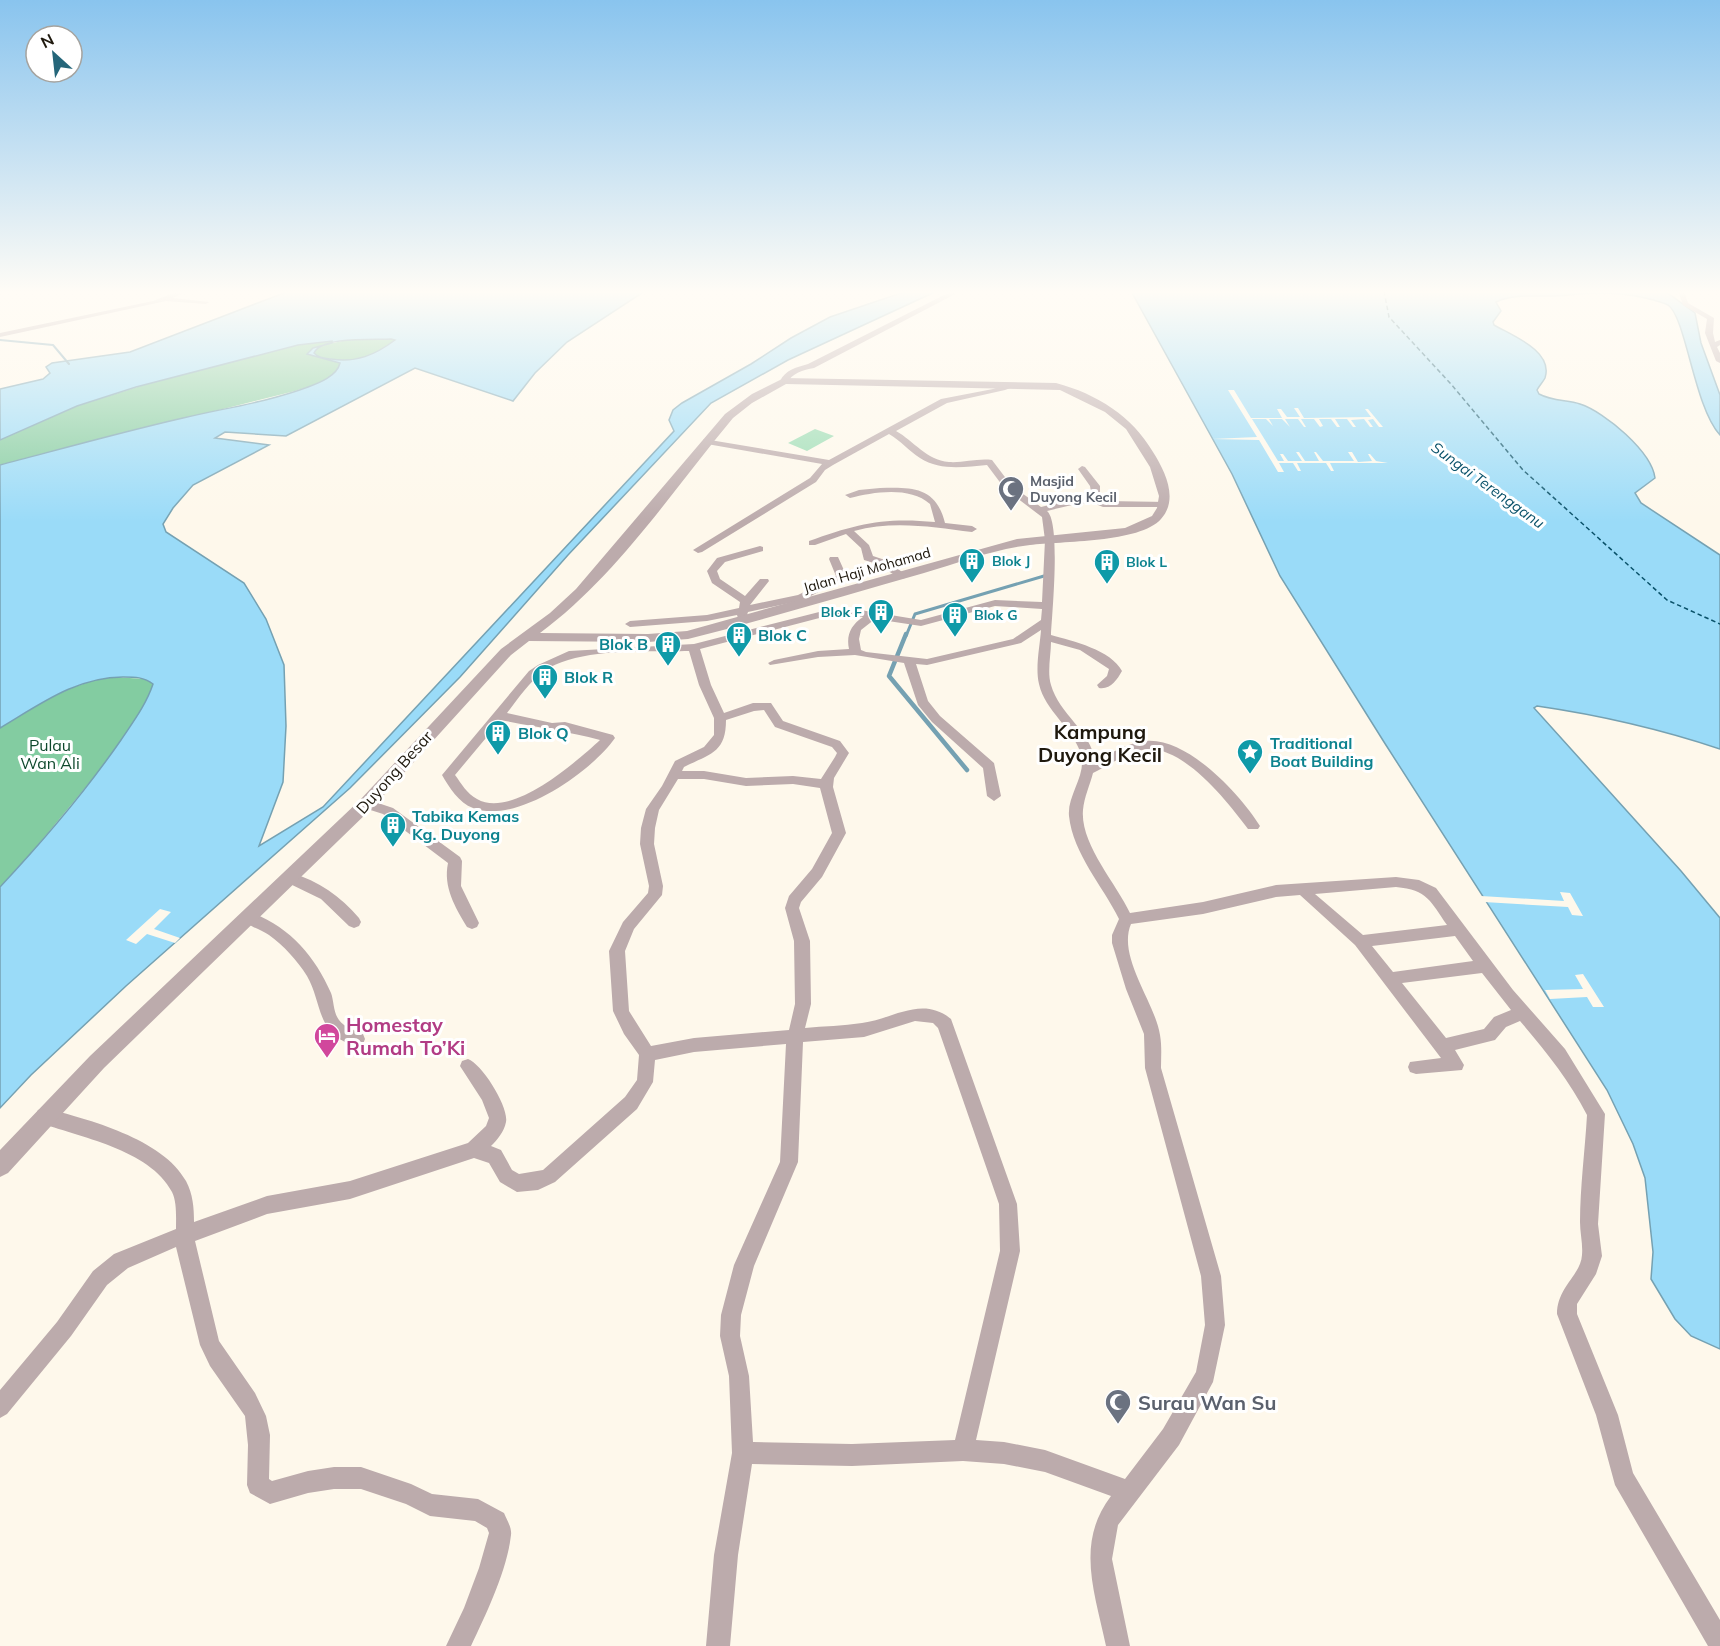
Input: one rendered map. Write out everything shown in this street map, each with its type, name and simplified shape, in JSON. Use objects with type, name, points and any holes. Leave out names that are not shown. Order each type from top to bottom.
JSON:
[{"type":"street","name":"Duyong Besar","points":[[0,1166],[44,1116],[97,1062],[366,804],[485,673],[580,593],[740,405],[784,381],[809,372],[810,368]]},
{"type":"street","points":[[784,381],[1064,388],[1120,418],[1133,430],[1154,464],[1163,485],[1166,504],[1107,505],[1098,500],[1078,501],[1040,510]]},
{"type":"street","points":[[698,550],[813,480],[822,468],[954,397],[995,392],[1010,385]]},
{"type":"street","points":[[890,431],[906,440],[926,458],[956,465],[989,462],[1008,487],[1047,516],[1050,540],[1045,622],[1046,688],[1087,754],[1088,770],[1077,801],[1079,826],[1089,852],[1112,889],[1126,919],[1119,935],[1120,943],[1152,1034],[1154,1068],[1211,1276],[1215,1325],[1206,1375],[1171,1437],[1107,1520],[1100,1559],[1118,1646]]},
{"type":"street","points":[[708,441],[830,464]]},
{"type":"street","points":[[1082,469],[1095,486],[1094,491],[1098,500]]},
{"type":"street","points":[[850,495],[882,490],[928,498],[934,503],[941,525]]},
{"type":"street","name":"Jalan Haji Mohamad","points":[[525,637],[614,644],[669,638],[743,611],[803,600],[901,576],[1017,543],[1073,539],[1137,527],[1156,518],[1166,504]]},
{"type":"street","points":[[812,543],[849,531],[883,524],[941,525],[972,529]]},
{"type":"street","points":[[849,531],[866,548],[868,558],[881,562],[901,576]]},
{"type":"street","points":[[743,611],[716,581],[712,572],[721,560],[760,549]]},
{"type":"street","points":[[803,600],[842,577],[834,559]]},
{"type":"street","points":[[630,624],[707,618],[743,611],[764,581]]},
{"type":"street","points":[[497,715],[552,727],[565,726],[609,738],[569,775],[552,786],[504,806],[478,805],[469,801],[448,775],[497,715],[542,667],[569,654],[614,644],[694,647],[807,616],[844,612],[912,622],[995,603],[1026,603],[1045,622],[1107,661],[1116,671],[1103,685]]},
{"type":"street","points":[[856,652],[853,644],[854,629],[860,621],[874,615]]},
{"type":"street","points":[[774,663],[819,654],[856,652],[891,659],[927,662],[942,660],[1005,645],[1024,637],[1045,622]]},
{"type":"street","points":[[474,1150],[495,1156],[506,1176],[516,1183],[538,1181],[549,1176],[639,1094],[645,1082],[647,1054],[621,1011],[617,951],[628,926],[655,895],[656,886],[647,844],[653,809],[679,764],[708,750],[716,743],[720,735],[720,718],[705,685],[694,647]]},
{"type":"street","points":[[907,660],[922,702],[936,720],[989,765],[994,796]]},
{"type":"street","points":[[718,1646],[726,1555],[743,1453],[739,1376],[730,1336],[731,1315],[744,1265],[789,1162],[795,1037],[803,1004],[804,988],[802,941],[792,908],[794,900],[817,873],[839,833],[840,826],[827,796],[825,784],[843,753],[836,744],[785,728],[779,724],[767,706],[753,707],[720,718]]},
{"type":"street","points":[[1088,770],[1138,748],[1149,745],[1159,746],[1188,761],[1214,779],[1253,826]]},
{"type":"street","points":[[673,775],[704,775],[746,782],[793,780],[825,784]]},
{"type":"street","points":[[366,804],[388,811],[455,861],[452,873],[455,895],[472,923]]},
{"type":"street","points":[[291,878],[325,892],[354,922]]},
{"type":"street","points":[[1126,919],[1203,908],[1276,891],[1396,882],[1425,886],[1431,892],[1484,966],[1559,1054],[1596,1114],[1589,1224],[1592,1256],[1589,1267],[1567,1302],[1567,1314],[1607,1415],[1623,1477],[1720,1643]]},
{"type":"street","points":[[1304,890],[1321,910],[1360,941],[1456,1065],[1416,1067]]},
{"type":"street","points":[[249,918],[266,924],[284,937],[314,975],[324,993],[330,1021],[336,1028],[357,1039]]},
{"type":"street","points":[[1360,941],[1457,930]]},
{"type":"street","points":[[1388,979],[1484,966]]},
{"type":"street","points":[[1442,1046],[1489,1035],[1500,1022],[1523,1012]]},
{"type":"street","points":[[647,1054],[694,1046],[864,1030],[915,1014],[937,1017],[945,1024],[1003,1188],[1010,1225],[1010,1251],[963,1450]]},
{"type":"street","points":[[0,1407],[64,1329],[100,1278],[121,1261],[184,1233],[267,1205],[350,1190],[474,1150],[497,1125],[498,1118],[493,1102],[468,1066]]},
{"type":"street","points":[[44,1116],[83,1126],[121,1142],[151,1160],[174,1179],[182,1191],[185,1206],[184,1233],[187,1256],[201,1299],[206,1331],[212,1351],[253,1409],[258,1427],[258,1485],[262,1490],[270,1493],[308,1482],[361,1478],[411,1495],[430,1505],[478,1510],[496,1521],[500,1533],[491,1568],[474,1614],[458,1646]]},
{"type":"street","points":[[743,1453],[852,1455],[963,1450],[1004,1453],[1045,1461],[1128,1491]]},
{"type":"green space","points":[[207,368],[338,368],[322,382],[295,391],[0,465],[0,440],[77,406]]},
{"type":"green space","points":[[815,429],[834,436],[807,451],[788,443]]},
{"type":"green space","name":"Pulau Wan Ali","points":[[113,677],[146,679],[153,684],[139,715],[98,772],[0,887],[0,728],[68,690],[82,684]]},
{"type":"water","points":[[47,368],[210,368],[136,387],[77,406],[0,440],[0,389],[43,379],[50,373]]},
{"type":"water","points":[[338,368],[540,368],[513,401],[415,368],[286,436],[225,432],[215,438],[269,445],[193,485],[173,508],[163,524],[166,532],[244,583],[266,619],[284,665],[286,726],[283,782],[259,846],[323,807],[674,431],[669,420],[673,410],[744,368],[774,368],[711,403],[568,555],[460,677],[350,788],[126,986],[31,1075],[0,1108],[0,887],[48,834],[93,778],[139,713],[153,684],[131,677],[106,678],[89,682],[58,694],[0,728],[0,465],[137,429],[262,401],[322,381]]},
{"type":"water","name":"Sungai Terengganu","points":[[1173,368],[1546,368],[1545,378],[1537,390],[1539,394],[1590,408],[1626,434],[1646,457],[1655,478],[1635,493],[1641,503],[1720,555],[1720,749],[1606,718],[1537,706],[1534,708],[1681,871],[1720,918],[1720,1349],[1691,1336],[1675,1319],[1651,1279],[1653,1252],[1645,1178],[1633,1144],[1607,1090],[1280,576],[1232,474]]},
{"type":"water","points":[[1692,368],[1710,368],[1720,395],[1720,435],[1703,405]]},
{"type":"pier","points":[[1228,390],[1234,390],[1251,418],[1282,418],[1277,409],[1281,409],[1287,417],[1300,417],[1294,408],[1298,408],[1304,418],[1371,417],[1365,409],[1368,409],[1383,427],[1379,427],[1373,419],[1368,420],[1373,427],[1370,427],[1364,419],[1351,420],[1356,427],[1353,427],[1347,419],[1335,419],[1340,427],[1337,427],[1331,419],[1319,419],[1323,426],[1320,427],[1314,419],[1301,419],[1306,427],[1304,427],[1298,419],[1285,419],[1290,427],[1282,419],[1269,419],[1273,426],[1266,419],[1252,419],[1278,461],[1284,461],[1280,454],[1283,454],[1288,461],[1302,461],[1296,452],[1299,452],[1305,461],[1319,461],[1314,452],[1316,452],[1323,461],[1354,461],[1348,452],[1352,452],[1358,462],[1372,461],[1368,454],[1370,454],[1376,461],[1388,463],[1330,463],[1334,471],[1331,471],[1326,463],[1297,463],[1301,471],[1298,471],[1293,463],[1279,463],[1284,472],[1278,472],[1259,440],[1212,439],[1257,437]]},
{"type":"pier","points":[[1560,892],[1570,893],[1583,916],[1572,915],[1568,907],[1484,902],[1481,896],[1564,901]]},
{"type":"pier","points":[[160,909],[171,912],[154,929],[180,938],[175,943],[147,934],[136,944],[126,940]]},
{"type":"pier","points":[[1583,974],[1604,1007],[1593,1007],[1587,997],[1550,999],[1545,990],[1583,989],[1575,975]]},
{"type":"waterway","points":[[906,636],[915,614],[1044,576]]},
{"type":"waterway","points":[[906,634],[889,676],[967,770]]},
{"type":"ferry route","points":[[1436,368],[1523,470],[1667,600],[1720,624]]},
{"type":"place","name":"Masjid Duyong Kecil","points":[[1011,512]]},
{"type":"place","name":"Blok J","points":[[972,584]]},
{"type":"place","name":"Blok L","points":[[1107,585]]},
{"type":"place","name":"Blok F","points":[[881,635]]},
{"type":"place","name":"Blok G","points":[[955,638]]},
{"type":"place","name":"Blok C","points":[[739,658]]},
{"type":"place","name":"Blok B","points":[[668,667]]},
{"type":"place","name":"Blok R","points":[[545,700]]},
{"type":"place","name":"Blok Q","points":[[498,756]]},
{"type":"place","name":"Traditional Boat Building","points":[[1250,775]]},
{"type":"place","name":"Tabika Kemas Kg. Duyong","points":[[393,848]]},
{"type":"place","name":"Homestay Rumah To’Ki","points":[[327,1059]]},
{"type":"place","name":"Surau Wan Su","points":[[1118,1425]]},
{"type":"district","name":"Kampung Duyong Kecil","points":[[1100,742]]}]
